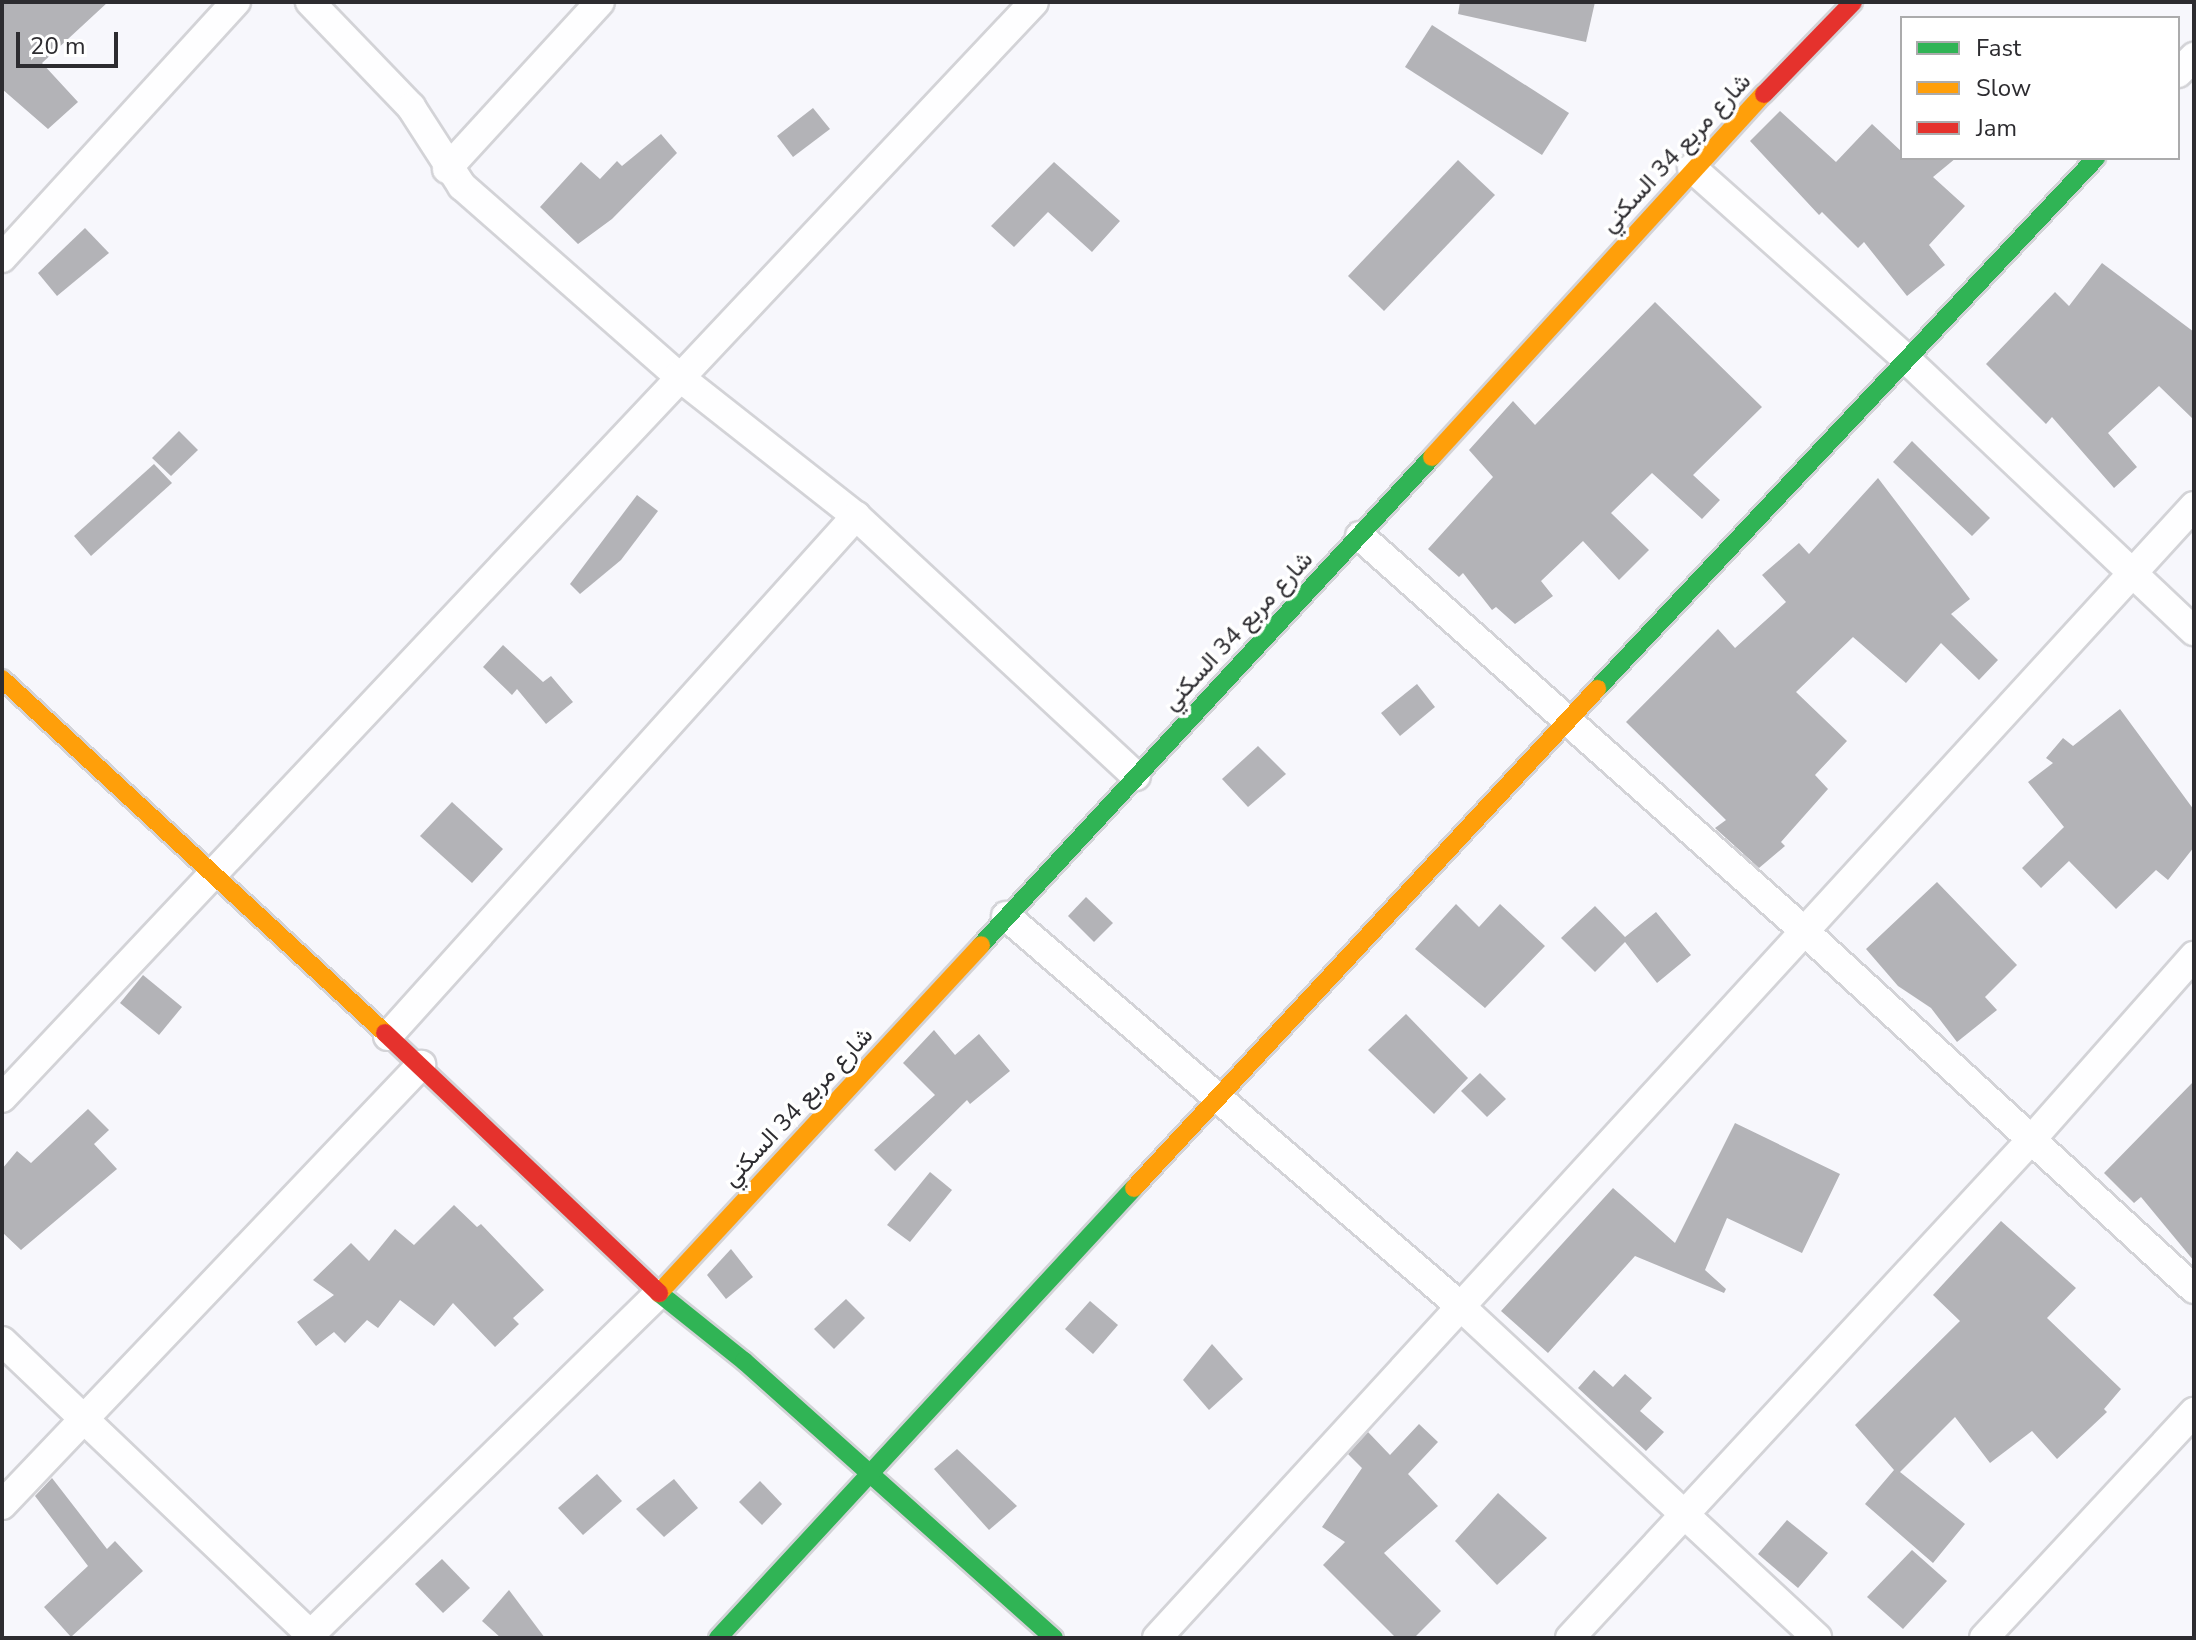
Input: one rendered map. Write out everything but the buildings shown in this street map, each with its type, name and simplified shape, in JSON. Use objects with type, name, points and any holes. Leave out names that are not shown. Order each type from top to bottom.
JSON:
[{"type":"street","points":[[2,258],[236,2]]},
{"type":"street","points":[[310,2],[411,107],[447,169],[678,376],[856,516],[1136,776]]},
{"type":"street","points":[[447,169],[600,2]]},
{"type":"street","points":[[2,1098],[217,874],[678,376],[1034,2]]},
{"type":"street","name":"شارع مربع 34 السكني","points":[[659,1293],[1360,536],[1692,168],[1853,2]]},
{"type":"street","points":[[718,1638],[1571,721],[1904,357],[2094,160]]},
{"type":"street","points":[[1692,168],[1904,357],[2194,631]]},
{"type":"street","points":[[1157,1638],[1802,929],[2194,506]]},
{"type":"street","points":[[388,1036],[856,516]]},
{"type":"street","points":[[1360,536],[1802,929],[2194,1289]]},
{"type":"street","points":[[2,679],[217,874],[659,1293],[872,1475],[1054,1638]]},
{"type":"street","points":[[1006,916],[1459,1305],[1817,1638]]},
{"type":"street","points":[[1570,1638],[2031,1140],[2194,956]]},
{"type":"street","points":[[2,1505],[421,1065]]},
{"type":"street","points":[[2,1341],[311,1637],[659,1293]]},
{"type":"street","points":[[1984,1638],[2194,1412]]},
{"type":"traffic: fast","points":[[1597,689],[2094,160]]},
{"type":"traffic: fast","points":[[981,945],[1432,457]]},
{"type":"traffic: fast","points":[[718,1638],[1134,1188]]},
{"type":"traffic: fast","points":[[659,1293],[744,1361],[1054,1638]]},
{"type":"traffic: slow","points":[[1432,457],[1764,94]]},
{"type":"traffic: slow","points":[[2,679],[385,1033]]},
{"type":"traffic: slow","points":[[1134,1188],[1597,689]]},
{"type":"traffic: slow","points":[[659,1293],[981,945]]},
{"type":"traffic: jam","points":[[1764,94],[1853,2]]},
{"type":"traffic: jam","points":[[385,1033],[659,1293]]}]
